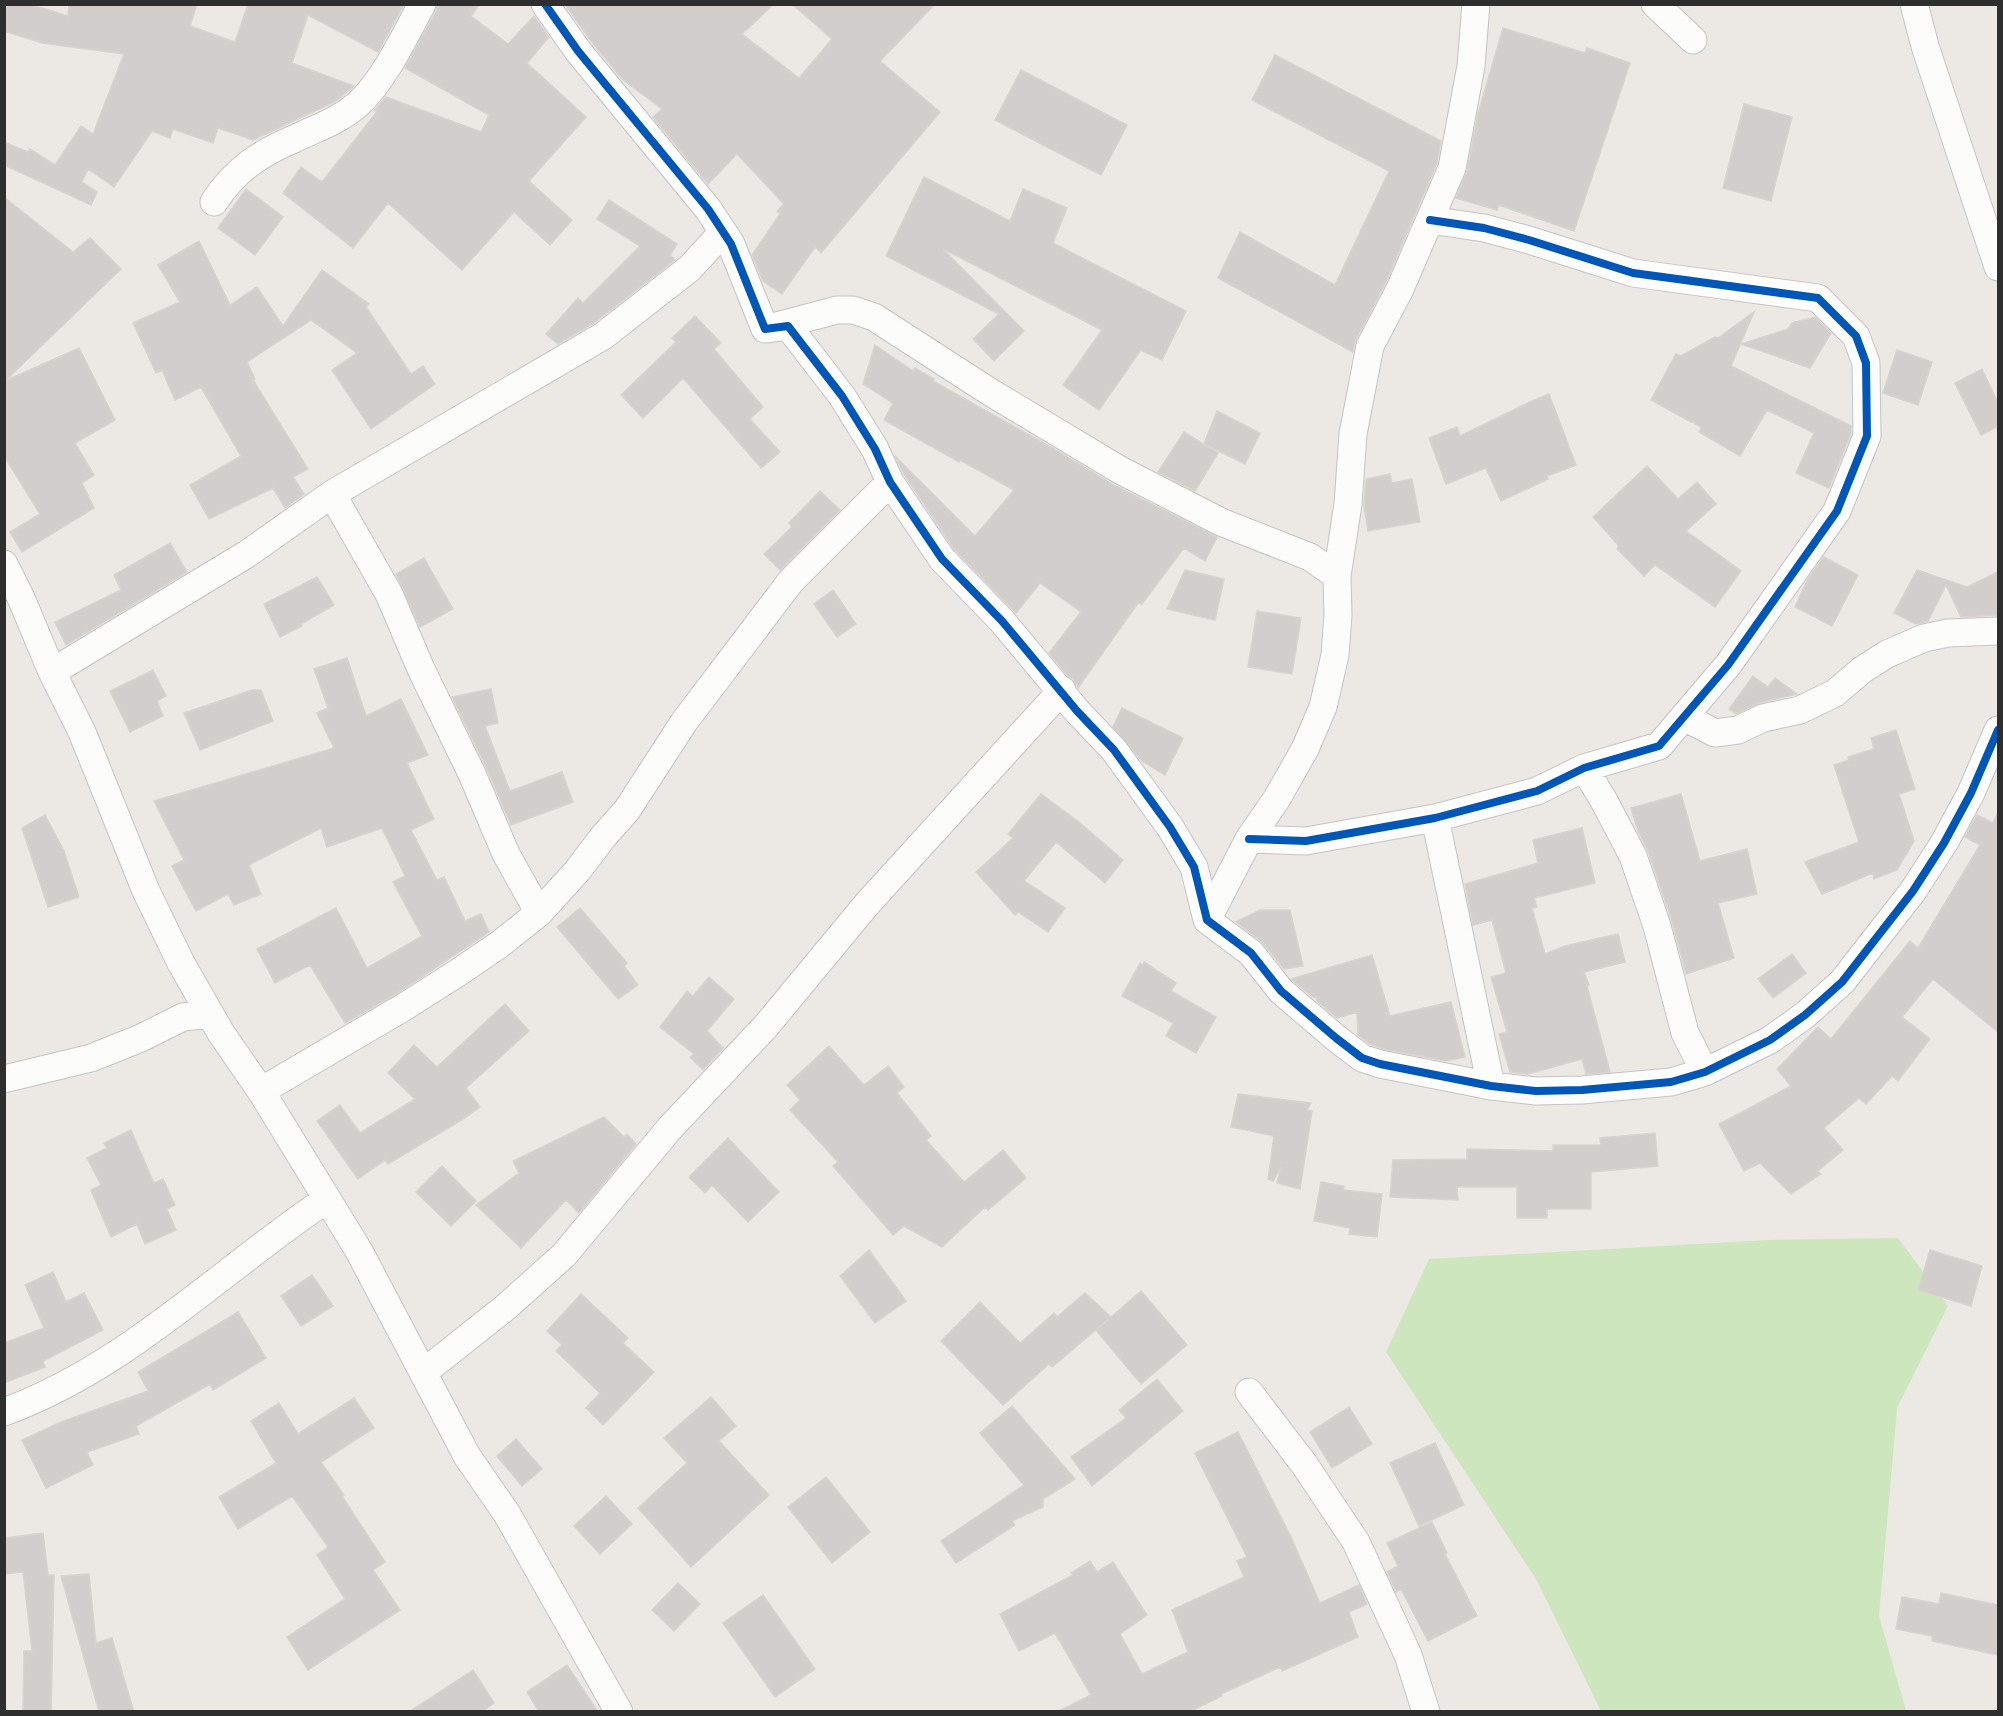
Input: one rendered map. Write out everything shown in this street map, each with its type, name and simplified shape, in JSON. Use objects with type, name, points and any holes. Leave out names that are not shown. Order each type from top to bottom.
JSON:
[{"type":"street","points":[[213,202],[226,183],[244,166],[286,142],[330,124],[357,105],[378,82],[422,4]]},
{"type":"street","points":[[545,4],[578,51],[708,209],[731,244],[765,329]]},
{"type":"street","points":[[1207,920],[1249,839],[1276,800],[1305,750],[1323,707],[1335,655],[1338,615],[1337,576],[1348,504],[1353,434],[1370,346],[1400,289],[1452,168],[1471,66],[1476,4]]},
{"type":"street","points":[[1655,4],[1693,40]]},
{"type":"street","points":[[1914,4],[1925,46],[1991,221],[1998,267]]},
{"type":"street","points":[[1249,839],[1306,841],[1435,818],[1537,791],[1584,768],[1659,746],[1728,665],[1837,511],[1867,436],[1866,363],[1856,336],[1818,298],[1633,273],[1484,228],[1431,220]]},
{"type":"street","points":[[52,672],[247,554],[332,494],[603,336],[690,268],[723,232]]},
{"type":"street","points":[[765,329],[837,310],[853,310],[874,317],[990,392],[1120,471],[1221,522],[1310,557],[1337,576]]},
{"type":"street","points":[[765,329],[788,326],[842,396],[875,449],[890,482],[942,559],[1002,621],[1062,690],[1077,711],[1114,750],[1170,827],[1194,867],[1207,920],[1251,953],[1281,991],[1362,1058],[1416,1072],[1491,1086],[1536,1091],[1581,1090],[1671,1082],[1705,1072],[1770,1040],[1805,1015],[1842,982],[1913,891],[1944,843],[1971,793],[1998,730]]},
{"type":"street","points":[[261,1091],[431,990],[500,944],[539,913],[627,810],[684,722],[791,581],[890,482]]},
{"type":"street","points":[[332,494],[389,594],[421,669],[472,774],[506,854],[539,913]]},
{"type":"street","points":[[4,564],[52,672],[82,732],[146,891],[181,963],[221,1033],[261,1091],[359,1251],[467,1456],[507,1514],[619,1712]]},
{"type":"street","points":[[1683,717],[1715,733],[1738,730],[1763,718],[1800,710],[1835,693],[1862,670],[1887,654],[1924,638],[1948,633],[1998,631]]},
{"type":"street","points":[[424,1372],[506,1307],[564,1255],[670,1128],[766,1026],[867,904],[1062,690]]},
{"type":"street","points":[[1584,768],[1634,856],[1657,926],[1685,1033],[1705,1072]]},
{"type":"street","points":[[1435,818],[1491,1086]]},
{"type":"street","points":[[4,1079],[91,1058],[141,1038],[183,1017],[210,1014]]},
{"type":"street","points":[[4,1412],[36,1400],[124,1349],[177,1313],[294,1221],[327,1199]]},
{"type":"street","points":[[1249,1392],[1304,1464],[1356,1542],[1408,1655],[1426,1712]]},
{"type":"green space","points":[[1898,1238],[1948,1306],[1897,1408],[1879,1616],[1906,1711],[1601,1711],[1536,1579],[1386,1352],[1429,1259],[1769,1240]]},
{"type":"building","points":[[4,4],[29,4],[68,16],[69,4],[197,4],[190,26],[235,42],[248,4],[404,4],[378,52],[308,15],[292,63],[354,86],[334,102],[253,140],[218,128],[213,143],[173,129],[170,138],[152,131],[114,187],[88,169],[82,182],[97,192],[91,205],[4,165],[4,142],[28,152],[30,149],[55,165],[81,126],[93,134],[124,54],[42,43],[4,31]]},
{"type":"building","points":[[438,4],[480,4],[471,16],[508,44],[534,16],[549,37],[527,63],[586,117],[529,181],[572,220],[550,245],[514,212],[462,270],[388,203],[353,248],[283,193],[301,167],[322,182],[386,97],[481,132],[489,115],[405,68]]},
{"type":"building","points":[[565,4],[774,4],[742,34],[799,78],[832,39],[792,4],[935,4],[880,61],[940,112],[821,253],[815,247],[782,294],[763,281],[752,255],[780,214],[777,211],[784,204],[737,154],[708,184],[653,117],[662,109],[622,79]]},
{"type":"building","points":[[1503,28],[1585,53],[1587,48],[1630,63],[1574,231],[1499,205],[1497,210],[1456,198],[1467,171],[1478,114]]},
{"type":"building","points":[[1275,55],[1441,141],[1437,163],[1386,282],[1356,339],[1353,352],[1218,278],[1240,232],[1335,285],[1389,171],[1252,100]]},
{"type":"building","points":[[1021,70],[1127,125],[1101,175],[995,120]]},
{"type":"building","points":[[1744,104],[1792,117],[1771,201],[1723,188]]},
{"type":"building","points":[[924,177],[1010,221],[1023,189],[1067,208],[1053,243],[1186,311],[1162,360],[1141,350],[1099,410],[1063,385],[1102,330],[943,249],[1024,331],[994,361],[973,339],[999,314],[886,256]]},
{"type":"building","points":[[246,189],[283,217],[255,255],[218,228]]},
{"type":"building","points":[[4,197],[73,252],[90,238],[121,269],[5,381],[79,348],[115,420],[75,443],[94,475],[82,483],[94,508],[22,552],[10,532],[40,514],[4,456]]},
{"type":"building","points":[[609,200],[677,244],[670,255],[675,260],[594,323],[558,344],[546,334],[578,298],[583,303],[640,246],[597,219]]},
{"type":"building","points":[[199,241],[230,305],[257,287],[283,326],[322,270],[369,304],[366,307],[411,374],[423,366],[435,384],[371,429],[332,370],[357,353],[311,320],[247,362],[255,379],[253,380],[308,469],[293,477],[304,494],[285,508],[273,488],[209,519],[190,485],[241,456],[201,387],[175,400],[162,370],[156,373],[133,323],[180,302],[158,265]]},
{"type":"building","points":[[1754,312],[1731,366],[1851,426],[1851,433],[1829,488],[1796,473],[1814,433],[1767,410],[1740,456],[1699,432],[1701,427],[1692,422],[1694,421],[1691,422],[1651,400],[1676,354],[1681,356],[1715,337],[1718,338]]},
{"type":"building","points":[[695,316],[721,343],[714,349],[763,407],[750,419],[780,452],[761,468],[683,378],[643,418],[621,395],[676,342],[672,338]]},
{"type":"building","points":[[1815,317],[1831,333],[1810,368],[1741,344],[1788,329],[1792,323]]},
{"type":"building","points":[[875,345],[913,371],[915,368],[934,379],[933,381],[1112,484],[1217,537],[1205,561],[1184,548],[1142,604],[1138,603],[1078,688],[1073,679],[1049,653],[1081,612],[1040,583],[1016,613],[954,549],[904,474],[895,456],[975,536],[1014,490],[884,420],[893,403],[863,384]]},
{"type":"building","points":[[1897,350],[1932,362],[1918,405],[1883,393]]},
{"type":"building","points":[[1982,369],[1998,403],[1998,426],[1981,435],[1955,383]]},
{"type":"building","points":[[1549,394],[1576,465],[1547,476],[1548,479],[1501,501],[1486,468],[1446,484],[1429,438],[1457,427],[1460,436]]},
{"type":"building","points":[[1217,411],[1260,433],[1245,464],[1204,444]]},
{"type":"building","points":[[1184,432],[1218,453],[1195,491],[1158,472]]},
{"type":"building","points":[[1647,466],[1678,499],[1697,482],[1716,504],[1686,531],[1741,571],[1715,607],[1655,565],[1644,576],[1617,549],[1619,546],[1593,517]]},
{"type":"building","points":[[1390,474],[1392,483],[1412,479],[1420,522],[1368,531],[1364,506],[1366,479]]},
{"type":"building","points":[[820,491],[840,510],[780,570],[764,554],[792,527],[789,523]]},
{"type":"building","points":[[170,543],[187,572],[66,645],[55,622],[121,590],[114,575]]},
{"type":"building","points":[[1824,557],[1858,575],[1832,626],[1795,607],[1808,579]]},
{"type":"building","points":[[424,558],[453,609],[420,627],[396,574]]},
{"type":"building","points":[[1185,570],[1224,579],[1215,620],[1167,609]]},
{"type":"building","points":[[1917,570],[1967,587],[1998,572],[1998,615],[1961,617],[1946,585],[1928,621],[1916,624],[1894,613]]},
{"type":"building","points":[[317,577],[334,605],[280,637],[264,604]]},
{"type":"building","points":[[833,590],[856,624],[837,637],[814,604]]},
{"type":"building","points":[[1257,611],[1301,618],[1292,674],[1248,667]]},
{"type":"building","points":[[347,658],[366,716],[401,699],[428,755],[407,763],[434,819],[411,830],[437,880],[444,877],[465,921],[481,914],[489,932],[396,994],[345,1023],[310,965],[275,983],[257,949],[336,908],[367,968],[422,936],[393,882],[405,876],[382,828],[327,847],[321,828],[249,865],[261,894],[234,905],[228,894],[196,911],[172,866],[184,860],[154,801],[334,748],[317,713],[328,708],[314,669]]},
{"type":"building","points":[[153,670],[166,696],[157,701],[163,716],[130,732],[110,691]]},
{"type":"building","points":[[1753,676],[1768,687],[1775,678],[1797,694],[1759,703],[1736,714],[1729,709]]},
{"type":"building","points":[[491,689],[498,723],[485,726],[510,791],[562,772],[573,802],[511,825],[452,697]]},
{"type":"building","points":[[252,690],[261,690],[273,721],[200,750],[184,713]]},
{"type":"building","points":[[1122,708],[1183,738],[1165,775],[1142,761],[1113,727]]},
{"type":"building","points":[[1896,730],[1915,789],[1899,794],[1914,841],[1897,870],[1874,879],[1873,873],[1822,894],[1805,862],[1859,842],[1834,765],[1849,760],[1848,757],[1874,749],[1871,738]]},
{"type":"building","points":[[1041,794],[1079,822],[1123,860],[1105,883],[1056,842],[1024,881],[1065,908],[1048,932],[1018,912],[1015,915],[976,872],[1013,838],[1008,834]]},
{"type":"building","points":[[1681,794],[1700,861],[1747,849],[1757,894],[1718,903],[1734,958],[1686,974],[1672,921],[1631,808]]},
{"type":"building","points":[[1998,813],[1998,1032],[1933,979],[1902,1017],[1930,1039],[1898,1081],[1892,1076],[1866,1104],[1859,1098],[1824,1128],[1843,1150],[1818,1171],[1821,1174],[1791,1194],[1760,1163],[1744,1171],[1719,1124],[1791,1086],[1777,1069],[1818,1027],[1831,1039],[1910,941],[1918,948],[1980,845],[1965,837],[1977,815],[1993,823]]},
{"type":"building","points":[[45,815],[64,851],[79,897],[48,907],[22,828]]},
{"type":"building","points":[[1582,828],[1595,883],[1534,898],[1537,907],[1532,908],[1545,954],[1565,946],[1618,934],[1625,962],[1584,972],[1610,1072],[1586,1074],[1582,1059],[1528,1074],[1510,1072],[1499,1034],[1507,1032],[1491,977],[1506,973],[1492,920],[1473,925],[1465,884],[1538,863],[1533,840]]},
{"type":"building","points":[[580,908],[627,963],[624,966],[638,985],[618,999],[557,927]]},
{"type":"building","points":[[1260,910],[1290,910],[1303,966],[1284,969],[1263,943],[1236,922]]},
{"type":"building","points":[[1792,954],[1806,973],[1773,998],[1758,979]]},
{"type":"building","points":[[1372,955],[1390,1016],[1451,1002],[1465,1057],[1446,1061],[1384,1049],[1370,1044],[1358,1035],[1357,1012],[1337,1018],[1317,1001],[1316,997],[1291,979]]},
{"type":"building","points":[[1144,962],[1176,983],[1171,991],[1216,1017],[1196,1053],[1166,1036],[1173,1023],[1122,996],[1140,963],[1143,965]]},
{"type":"building","points":[[709,977],[734,999],[707,1031],[723,1048],[703,1070],[690,1057],[694,1054],[660,1027],[687,991],[693,996]]},
{"type":"building","points":[[505,1004],[529,1031],[466,1088],[480,1107],[388,1164],[385,1160],[358,1179],[317,1121],[340,1105],[360,1133],[415,1099],[388,1073],[414,1045],[437,1067]]},
{"type":"building","points":[[829,1046],[864,1085],[888,1066],[904,1087],[897,1093],[931,1136],[926,1140],[964,1182],[1003,1150],[1026,1178],[988,1210],[985,1207],[942,1247],[904,1226],[893,1235],[833,1166],[838,1162],[790,1110],[800,1100],[787,1085]]},
{"type":"building","points":[[1238,1094],[1311,1103],[1307,1110],[1312,1111],[1300,1189],[1277,1183],[1281,1167],[1273,1181],[1268,1179],[1274,1136],[1231,1127]]},
{"type":"building","points":[[604,1117],[624,1137],[627,1134],[636,1144],[579,1213],[566,1200],[521,1248],[476,1205],[519,1173],[513,1161]]},
{"type":"building","points":[[131,1130],[154,1183],[163,1179],[175,1205],[167,1209],[176,1230],[145,1244],[137,1224],[111,1237],[91,1190],[101,1185],[87,1158],[107,1148],[104,1143]]},
{"type":"building","points":[[1655,1133],[1658,1166],[1591,1172],[1591,1209],[1547,1209],[1547,1218],[1517,1218],[1517,1187],[1457,1187],[1458,1200],[1390,1197],[1393,1160],[1467,1159],[1467,1149],[1553,1151],[1553,1145],[1601,1145],[1600,1138]]},
{"type":"building","points":[[728,1138],[779,1192],[748,1222],[712,1185],[705,1193],[689,1177]]},
{"type":"building","points":[[442,1166],[476,1201],[451,1226],[416,1192]]},
{"type":"building","points":[[1321,1182],[1344,1186],[1343,1190],[1382,1194],[1377,1237],[1349,1234],[1350,1228],[1314,1221]]},
{"type":"building","points":[[869,1250],[906,1301],[875,1323],[840,1276]]},
{"type":"building","points":[[1930,1250],[1982,1266],[1971,1306],[1918,1290]]},
{"type":"building","points":[[53,1272],[66,1302],[84,1293],[103,1330],[43,1361],[45,1367],[4,1383],[4,1343],[44,1328],[25,1285]]},
{"type":"building","points":[[312,1275],[333,1306],[301,1326],[281,1296]]},
{"type":"building","points":[[1141,1291],[1187,1345],[1141,1384],[1096,1330]]},
{"type":"building","points":[[1085,1293],[1111,1317],[1052,1367],[1049,1364],[1003,1405],[941,1341],[980,1302],[1020,1343],[1054,1313],[1057,1317]]},
{"type":"building","points":[[581,1294],[628,1338],[623,1343],[654,1372],[603,1425],[586,1408],[600,1393],[556,1351],[562,1345],[547,1331]]},
{"type":"building","points":[[238,1312],[266,1358],[213,1390],[210,1384],[136,1426],[139,1434],[87,1452],[93,1465],[46,1488],[22,1440],[61,1422],[148,1391],[138,1372]]},
{"type":"building","points":[[1157,1379],[1183,1411],[1092,1486],[1071,1457],[1126,1418],[1119,1410]]},
{"type":"building","points":[[711,1397],[736,1426],[719,1441],[769,1495],[691,1567],[638,1508],[687,1463],[664,1438]]},
{"type":"building","points":[[354,1398],[374,1428],[321,1462],[385,1562],[373,1570],[400,1610],[308,1670],[287,1637],[345,1599],[317,1555],[328,1547],[292,1496],[238,1529],[219,1497],[276,1463],[251,1421],[279,1403],[298,1434]]},
{"type":"building","points":[[1012,1406],[1075,1479],[1043,1499],[1043,1507],[1012,1521],[1015,1525],[956,1563],[941,1541],[1024,1485],[980,1433]]},
{"type":"building","points":[[1349,1407],[1372,1444],[1332,1468],[1310,1432]]},
{"type":"building","points":[[1238,1432],[1291,1537],[1320,1603],[1359,1585],[1367,1604],[1349,1612],[1358,1637],[1282,1671],[1280,1667],[1221,1694],[1222,1696],[1189,1712],[1057,1712],[1091,1695],[1055,1633],[1019,1651],[1000,1614],[1073,1575],[1071,1573],[1090,1561],[1097,1572],[1113,1562],[1147,1615],[1120,1634],[1142,1674],[1188,1652],[1172,1610],[1244,1577],[1237,1561],[1247,1557],[1195,1453]]},
{"type":"building","points":[[516,1439],[542,1469],[522,1486],[497,1456]]},
{"type":"building","points":[[1435,1443],[1464,1505],[1419,1526],[1390,1463]]},
{"type":"building","points":[[826,1477],[870,1532],[832,1563],[788,1507]]},
{"type":"building","points":[[606,1496],[632,1524],[600,1554],[574,1526]]},
{"type":"building","points":[[1432,1522],[1447,1553],[1445,1554],[1477,1616],[1428,1641],[1401,1589],[1396,1592],[1387,1572],[1398,1566],[1387,1543]]},
{"type":"building","points":[[43,1533],[48,1575],[54,1575],[51,1712],[23,1712],[24,1651],[32,1651],[23,1572],[4,1574],[4,1538]]},
{"type":"building","points":[[89,1574],[96,1643],[112,1638],[134,1712],[99,1712],[61,1576]]},
{"type":"building","points":[[678,1583],[700,1604],[674,1631],[652,1610]]},
{"type":"building","points":[[1941,1593],[1998,1605],[1998,1655],[1932,1641],[1932,1636],[1896,1629],[1902,1597],[1939,1604]]},
{"type":"building","points":[[763,1595],[815,1669],[775,1697],[723,1623]]},
{"type":"building","points":[[567,1665],[598,1712],[539,1712],[527,1692]]},
{"type":"building","points":[[473,1670],[494,1703],[482,1712],[409,1712]]},
{"type":"cycle path","points":[[545,4],[578,51],[708,209],[731,244],[765,329],[788,326],[842,396],[875,449],[890,482],[942,559],[1002,621],[1077,711],[1114,750],[1170,827],[1194,867],[1207,920],[1251,953],[1281,991],[1362,1058],[1380,1064],[1491,1086],[1536,1091],[1582,1090],[1671,1082],[1705,1072],[1770,1040],[1805,1015],[1842,982],[1913,891],[1944,843],[1971,793],[1998,730]]},
{"type":"cycle path","points":[[1249,839],[1306,841],[1435,818],[1537,791],[1584,768],[1659,746],[1728,665],[1837,511],[1867,436],[1866,363],[1856,336],[1818,298],[1633,273],[1484,228],[1430,220]]}]
